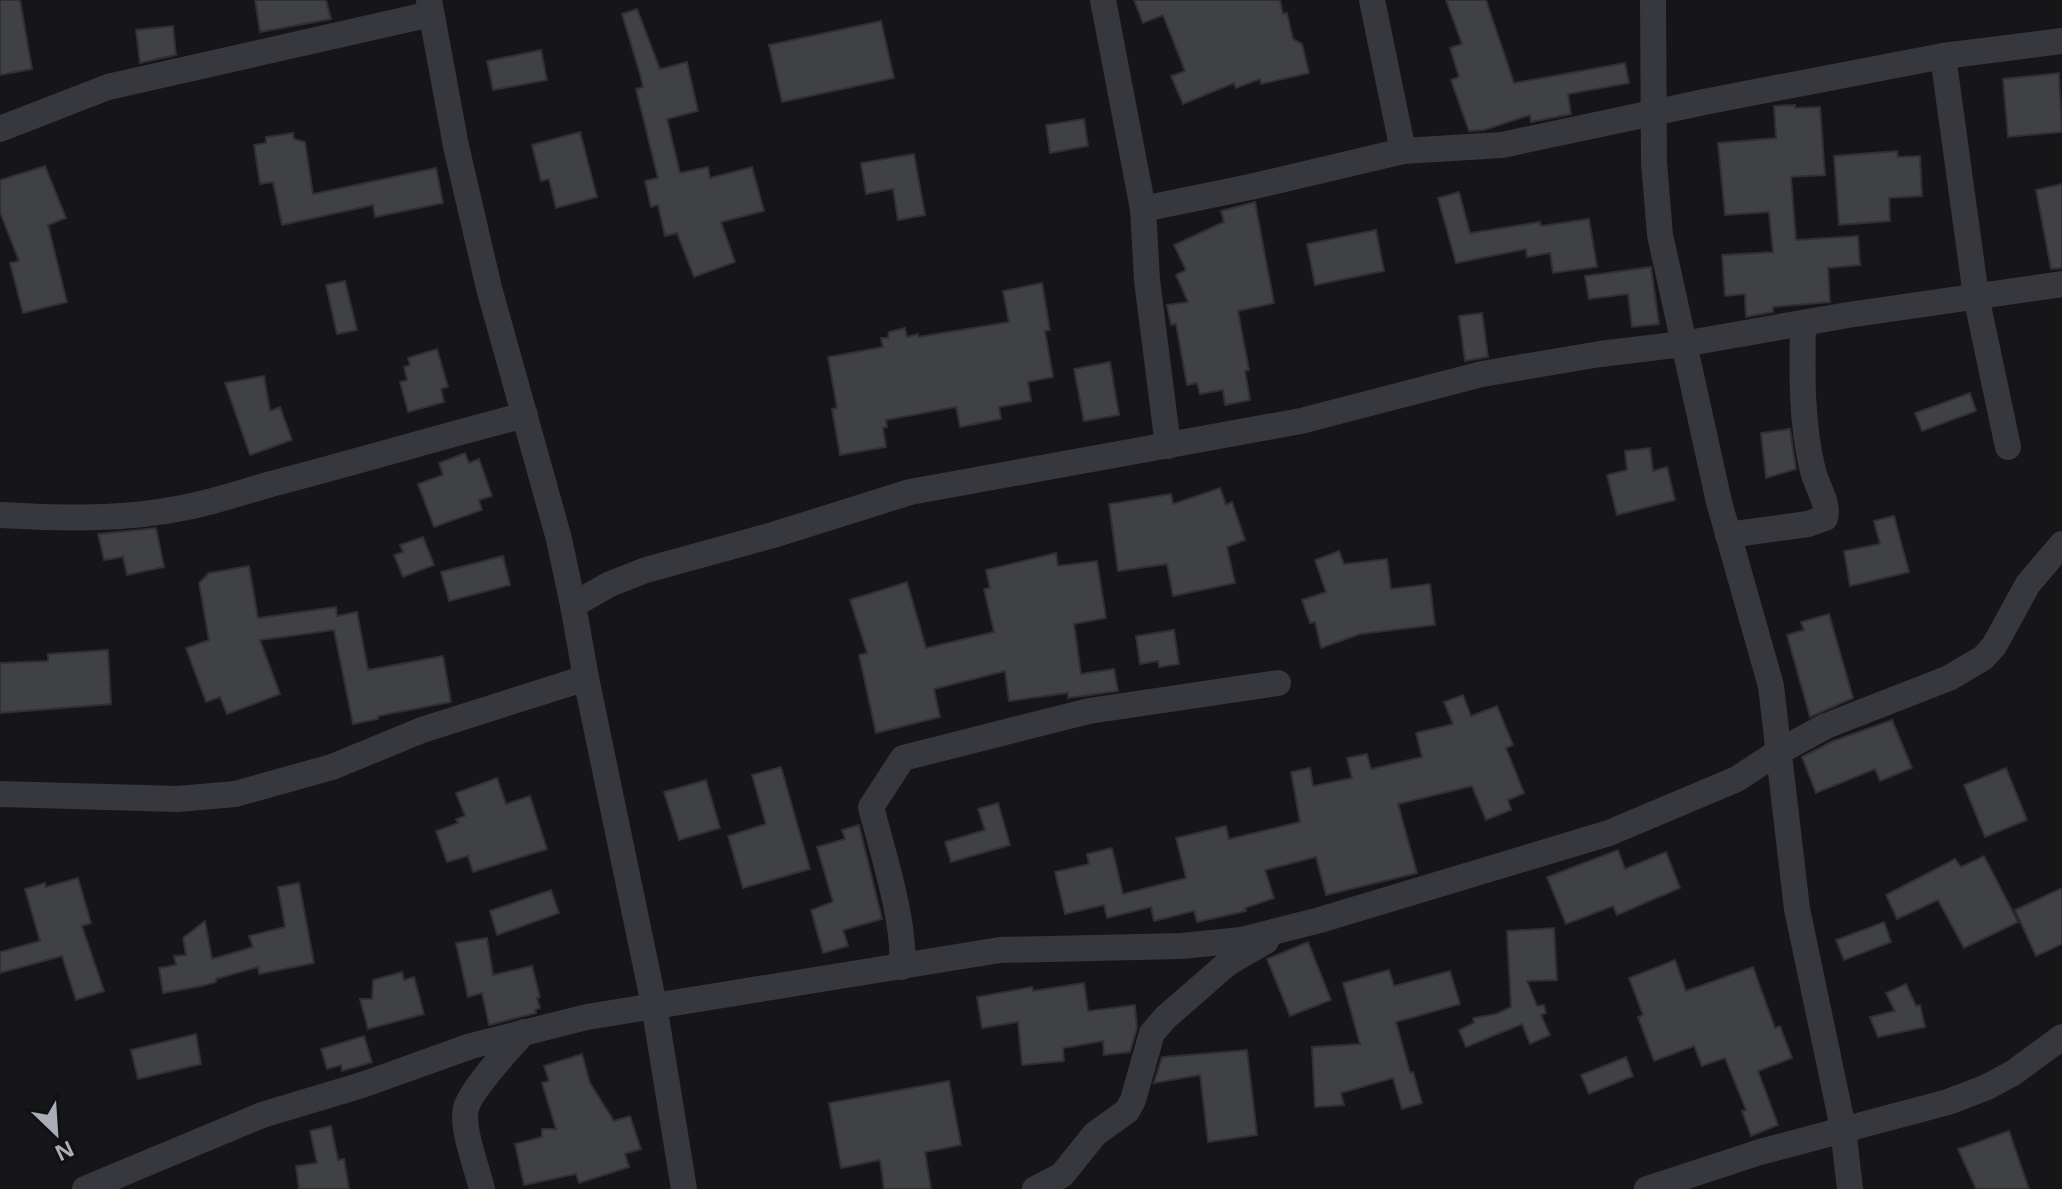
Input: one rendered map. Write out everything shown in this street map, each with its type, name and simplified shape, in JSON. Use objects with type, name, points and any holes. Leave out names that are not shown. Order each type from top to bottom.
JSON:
[{"type":"street","points":[[1103,0],[1143,209],[1147,280],[1168,446]]},
{"type":"street","points":[[1372,0],[1403,151]]},
{"type":"street","points":[[1653,0],[1657,213],[1683,344],[1728,535],[1771,686],[1797,909],[1843,1128],[1850,1189]]},
{"type":"street","points":[[0,129],[108,87],[430,7],[456,146],[489,288],[559,539],[654,1005],[684,1189]]},
{"type":"street","points":[[1143,209],[1403,151],[1502,145],[1943,56],[2062,41]]},
{"type":"street","points":[[1943,56],[1976,296],[2008,447]]},
{"type":"street","points":[[573,605],[610,584],[646,570],[773,535],[910,492],[1301,421],[1482,374],[2062,284]]},
{"type":"street","points":[[1728,535],[1808,524],[1825,518],[1827,509],[1808,450],[1804,414],[1803,323]]},
{"type":"street","points":[[0,515],[49,518],[121,516],[185,508],[525,415]]},
{"type":"street","points":[[85,1189],[262,1115],[362,1085],[471,1046],[524,1032],[654,1005],[1000,950],[1182,946],[1241,940],[1609,833],[1737,779],[1826,726],[1949,678],[1983,658],[1994,646],[2028,584],[2062,544]]},
{"type":"street","points":[[0,794],[178,799],[235,794],[332,767],[422,730],[586,678]]},
{"type":"street","points":[[902,967],[903,951],[888,869],[871,807],[903,758],[1089,711],[1278,683]]},
{"type":"street","points":[[1035,1189],[1062,1175],[1095,1134],[1127,1111],[1152,1033],[1166,1017],[1228,963],[1290,927]]},
{"type":"street","points":[[482,1189],[466,1127],[465,1110],[475,1092],[524,1032]]},
{"type":"street","points":[[1647,1189],[1843,1128],[1948,1102],[2013,1073],[2062,1037]]},
{"type":"building","points":[[0,0],[20,0],[32,69],[0,75]]},
{"type":"building","points":[[255,0],[326,0],[331,19],[260,32]]},
{"type":"building","points":[[1134,0],[1280,0],[1283,14],[1287,13],[1293,39],[1302,44],[1309,73],[1261,84],[1260,79],[1236,88],[1234,83],[1183,104],[1171,76],[1185,71],[1163,15],[1143,23]]},
{"type":"building","points":[[1446,0],[1486,0],[1514,83],[1625,63],[1629,83],[1568,94],[1571,114],[1531,122],[1530,115],[1484,130],[1469,131],[1451,80],[1459,77],[1450,48],[1462,44]]},
{"type":"building","points":[[637,9],[660,69],[687,62],[698,111],[667,119],[680,173],[708,167],[710,178],[752,167],[764,211],[721,222],[735,262],[694,277],[677,233],[665,236],[658,205],[651,207],[645,181],[658,178],[636,89],[643,87],[622,14]]},
{"type":"building","points":[[881,21],[894,78],[782,102],[769,45]]},
{"type":"building","points":[[173,26],[176,55],[140,63],[136,30]]},
{"type":"building","points":[[541,50],[547,80],[493,90],[487,61]]},
{"type":"building","points":[[2059,73],[2062,132],[2008,137],[2003,79]]},
{"type":"building","points":[[1795,105],[1795,108],[1820,107],[1825,175],[1791,177],[1796,240],[1858,236],[1860,265],[1828,268],[1830,302],[1773,307],[1773,312],[1746,317],[1745,294],[1725,296],[1722,255],[1773,252],[1769,212],[1725,215],[1718,143],[1776,138],[1774,106]]},
{"type":"building","points":[[1084,119],[1088,146],[1050,153],[1046,125]]},
{"type":"building","points":[[580,132],[597,197],[556,208],[549,179],[541,181],[532,145]]},
{"type":"building","points":[[293,133],[294,139],[305,142],[313,194],[436,168],[443,203],[375,217],[373,205],[282,225],[273,182],[260,184],[254,145],[266,143],[266,137]]},
{"type":"building","points":[[1897,151],[1898,157],[1920,156],[1922,196],[1889,198],[1890,221],[1839,225],[1834,156]]},
{"type":"building","points":[[914,154],[925,215],[898,220],[893,189],[866,194],[861,163]]},
{"type":"building","points":[[45,166],[66,218],[48,225],[67,302],[23,313],[10,263],[19,261],[0,212],[0,180]]},
{"type":"building","points":[[2062,184],[2062,268],[2051,269],[2036,190]]},
{"type":"building","points":[[1459,192],[1470,233],[1540,222],[1541,226],[1589,219],[1597,267],[1553,273],[1550,253],[1527,257],[1526,249],[1456,263],[1438,198]]},
{"type":"building","points":[[1255,202],[1274,303],[1238,311],[1249,370],[1245,371],[1250,400],[1225,405],[1223,390],[1200,394],[1197,383],[1187,385],[1176,324],[1171,325],[1167,305],[1188,302],[1176,275],[1186,270],[1174,245],[1224,222],[1221,211]]},
{"type":"building","points":[[1376,230],[1384,271],[1315,285],[1307,244]]},
{"type":"building","points":[[1651,267],[1659,324],[1632,327],[1628,294],[1589,299],[1585,276]]},
{"type":"building","points":[[345,281],[357,330],[337,334],[326,285]]},
{"type":"building","points":[[1042,283],[1050,330],[1045,331],[1053,377],[1028,382],[1031,401],[999,407],[1001,419],[960,427],[956,407],[886,420],[887,427],[883,428],[886,447],[840,455],[832,409],[837,408],[828,357],[883,347],[881,338],[888,338],[889,332],[905,328],[907,337],[918,334],[918,337],[1009,322],[1003,291]]},
{"type":"building","points":[[1482,313],[1488,357],[1465,361],[1459,316]]},
{"type":"building","points":[[437,349],[448,387],[441,389],[444,402],[408,412],[400,382],[407,380],[404,367],[410,365],[408,358]]},
{"type":"building","points":[[1110,362],[1119,415],[1084,421],[1074,369]]},
{"type":"building","points":[[264,376],[270,411],[280,407],[292,440],[250,455],[225,383]]},
{"type":"building","points":[[1970,393],[1976,411],[1922,431],[1915,413]]},
{"type":"building","points":[[1790,429],[1796,469],[1766,478],[1761,433]]},
{"type":"building","points":[[1650,448],[1653,471],[1667,467],[1675,500],[1617,515],[1607,475],[1627,470],[1625,451]]},
{"type":"building","points":[[465,453],[469,463],[479,459],[492,496],[479,500],[482,510],[434,527],[418,484],[443,475],[439,463]]},
{"type":"building","points":[[1220,488],[1226,505],[1232,502],[1245,540],[1227,547],[1235,583],[1173,596],[1167,564],[1118,571],[1109,504],[1171,494],[1173,504]]},
{"type":"building","points":[[1894,516],[1909,572],[1850,586],[1844,551],[1880,544],[1874,521]]},
{"type":"building","points":[[156,528],[164,567],[127,575],[123,557],[104,560],[98,534]]},
{"type":"building","points":[[423,537],[434,565],[403,577],[394,555],[403,552],[400,545]]},
{"type":"building","points":[[1339,551],[1344,564],[1387,559],[1391,589],[1430,584],[1435,625],[1360,634],[1321,648],[1315,622],[1310,623],[1302,600],[1326,592],[1315,560]]},
{"type":"building","points":[[1056,553],[1058,566],[1097,561],[1106,618],[1074,624],[1081,674],[1114,669],[1118,691],[1068,698],[1068,693],[1009,701],[1005,671],[934,689],[940,717],[876,733],[859,655],[867,653],[850,600],[907,582],[926,648],[994,632],[984,589],[990,588],[986,570]]},
{"type":"building","points":[[503,556],[510,585],[449,601],[441,572]]},
{"type":"building","points":[[249,566],[258,618],[336,607],[337,616],[357,612],[368,670],[443,656],[451,702],[353,724],[334,630],[260,640],[280,694],[227,714],[220,697],[206,702],[186,648],[209,640],[199,583],[209,573]]},
{"type":"building","points":[[1829,614],[1853,698],[1810,717],[1787,635],[1804,630],[1801,622]]},
{"type":"building","points":[[1174,630],[1179,664],[1159,667],[1158,661],[1140,664],[1136,636]]},
{"type":"building","points":[[108,650],[111,704],[0,713],[0,663],[48,661],[48,654]]},
{"type":"building","points":[[1463,695],[1471,716],[1497,706],[1513,745],[1506,748],[1524,793],[1508,800],[1511,810],[1486,820],[1472,786],[1398,804],[1417,873],[1326,895],[1316,857],[1265,870],[1274,898],[1245,908],[1246,911],[1197,922],[1194,911],[1154,921],[1151,907],[1107,918],[1104,905],[1065,914],[1055,872],[1089,864],[1087,854],[1112,848],[1123,894],[1186,878],[1176,838],[1226,826],[1229,839],[1300,822],[1291,772],[1310,768],[1313,786],[1352,778],[1347,758],[1367,754],[1371,769],[1422,757],[1416,733],[1453,724],[1444,702]]},
{"type":"building","points":[[1892,720],[1912,768],[1880,781],[1875,769],[1816,793],[1802,757],[1833,741]]},
{"type":"building","points":[[781,767],[810,869],[743,888],[728,836],[766,824],[752,775]]},
{"type":"building","points":[[2006,768],[2027,820],[1985,837],[1964,785]]},
{"type":"building","points":[[497,778],[506,804],[530,796],[547,849],[473,872],[468,856],[447,862],[436,831],[458,823],[456,819],[465,816],[456,793]]},
{"type":"building","points":[[706,780],[720,828],[679,840],[664,792]]},
{"type":"building","points":[[998,803],[1010,845],[951,862],[945,842],[985,830],[978,809]]},
{"type":"building","points":[[859,825],[882,919],[843,930],[848,946],[823,953],[811,910],[833,902],[817,847],[845,839],[842,830]]},
{"type":"building","points":[[1618,850],[1625,869],[1666,852],[1680,888],[1617,915],[1613,906],[1566,924],[1547,877]]},
{"type":"building","points":[[1984,856],[2018,922],[1964,948],[1938,900],[1897,919],[1886,895],[1955,859],[1961,867]]},
{"type":"building","points":[[78,878],[91,923],[82,926],[104,991],[76,1000],[62,956],[0,973],[0,952],[40,941],[25,889]]},
{"type":"building","points":[[299,883],[314,963],[259,974],[258,967],[202,986],[163,993],[159,968],[176,965],[174,956],[186,955],[183,938],[205,921],[212,959],[253,947],[249,936],[285,927],[278,887]]},
{"type":"building","points":[[2062,888],[2062,944],[2036,956],[2015,910]]},
{"type":"building","points":[[551,890],[559,913],[497,935],[490,911]]},
{"type":"building","points":[[1884,922],[1891,942],[1844,960],[1836,940]]},
{"type":"building","points":[[1554,928],[1557,980],[1527,981],[1537,1006],[1544,1005],[1546,1013],[1541,1015],[1550,1035],[1530,1044],[1522,1024],[1466,1047],[1459,1030],[1474,1023],[1473,1018],[1496,1014],[1511,1007],[1507,931]]},
{"type":"building","points":[[487,938],[493,975],[532,966],[540,997],[537,998],[540,1008],[535,1010],[536,1013],[489,1025],[482,993],[468,997],[456,943]]},
{"type":"building","points":[[1308,942],[1331,1000],[1290,1016],[1267,959]]},
{"type":"building","points":[[1675,960],[1686,991],[1753,967],[1775,1028],[1780,1026],[1792,1058],[1758,1071],[1778,1125],[1751,1136],[1742,1111],[1746,1110],[1725,1058],[1702,1066],[1694,1046],[1654,1061],[1638,1017],[1643,1015],[1629,978]]},
{"type":"building","points":[[1389,970],[1394,986],[1450,971],[1460,1004],[1396,1022],[1422,1103],[1402,1109],[1393,1078],[1341,1093],[1344,1105],[1315,1107],[1312,1047],[1360,1044],[1343,983]]},
{"type":"building","points":[[402,972],[404,980],[414,977],[424,1014],[368,1029],[360,999],[372,999],[373,980]]},
{"type":"building","points":[[1084,983],[1088,1011],[1135,1005],[1137,1028],[1130,1052],[1104,1055],[1103,1041],[1063,1048],[1064,1061],[1022,1065],[1018,1022],[982,1028],[977,997],[1032,987],[1033,991]]},
{"type":"building","points":[[1906,984],[1916,1006],[1920,1005],[1925,1027],[1878,1037],[1870,1017],[1895,1011],[1886,993]]},
{"type":"building","points":[[196,1034],[201,1064],[138,1079],[131,1050]]},
{"type":"building","points":[[364,1036],[372,1062],[342,1071],[341,1065],[327,1069],[321,1049]]},
{"type":"building","points":[[1247,1050],[1257,1135],[1208,1142],[1200,1075],[1154,1083],[1162,1057]]},
{"type":"building","points":[[582,1054],[590,1083],[614,1121],[630,1116],[641,1149],[625,1154],[629,1167],[579,1183],[576,1174],[524,1185],[515,1144],[542,1137],[542,1129],[556,1129],[542,1083],[549,1081],[544,1066]]},
{"type":"building","points":[[1626,1057],[1633,1076],[1589,1094],[1581,1075]]},
{"type":"building","points":[[949,1081],[961,1145],[925,1152],[931,1189],[884,1189],[880,1160],[841,1168],[829,1103]]},
{"type":"building","points":[[331,1126],[338,1160],[344,1159],[349,1189],[299,1189],[296,1166],[317,1163],[310,1131]]},
{"type":"building","points":[[2009,1131],[2029,1189],[1976,1189],[1958,1149]]}]
